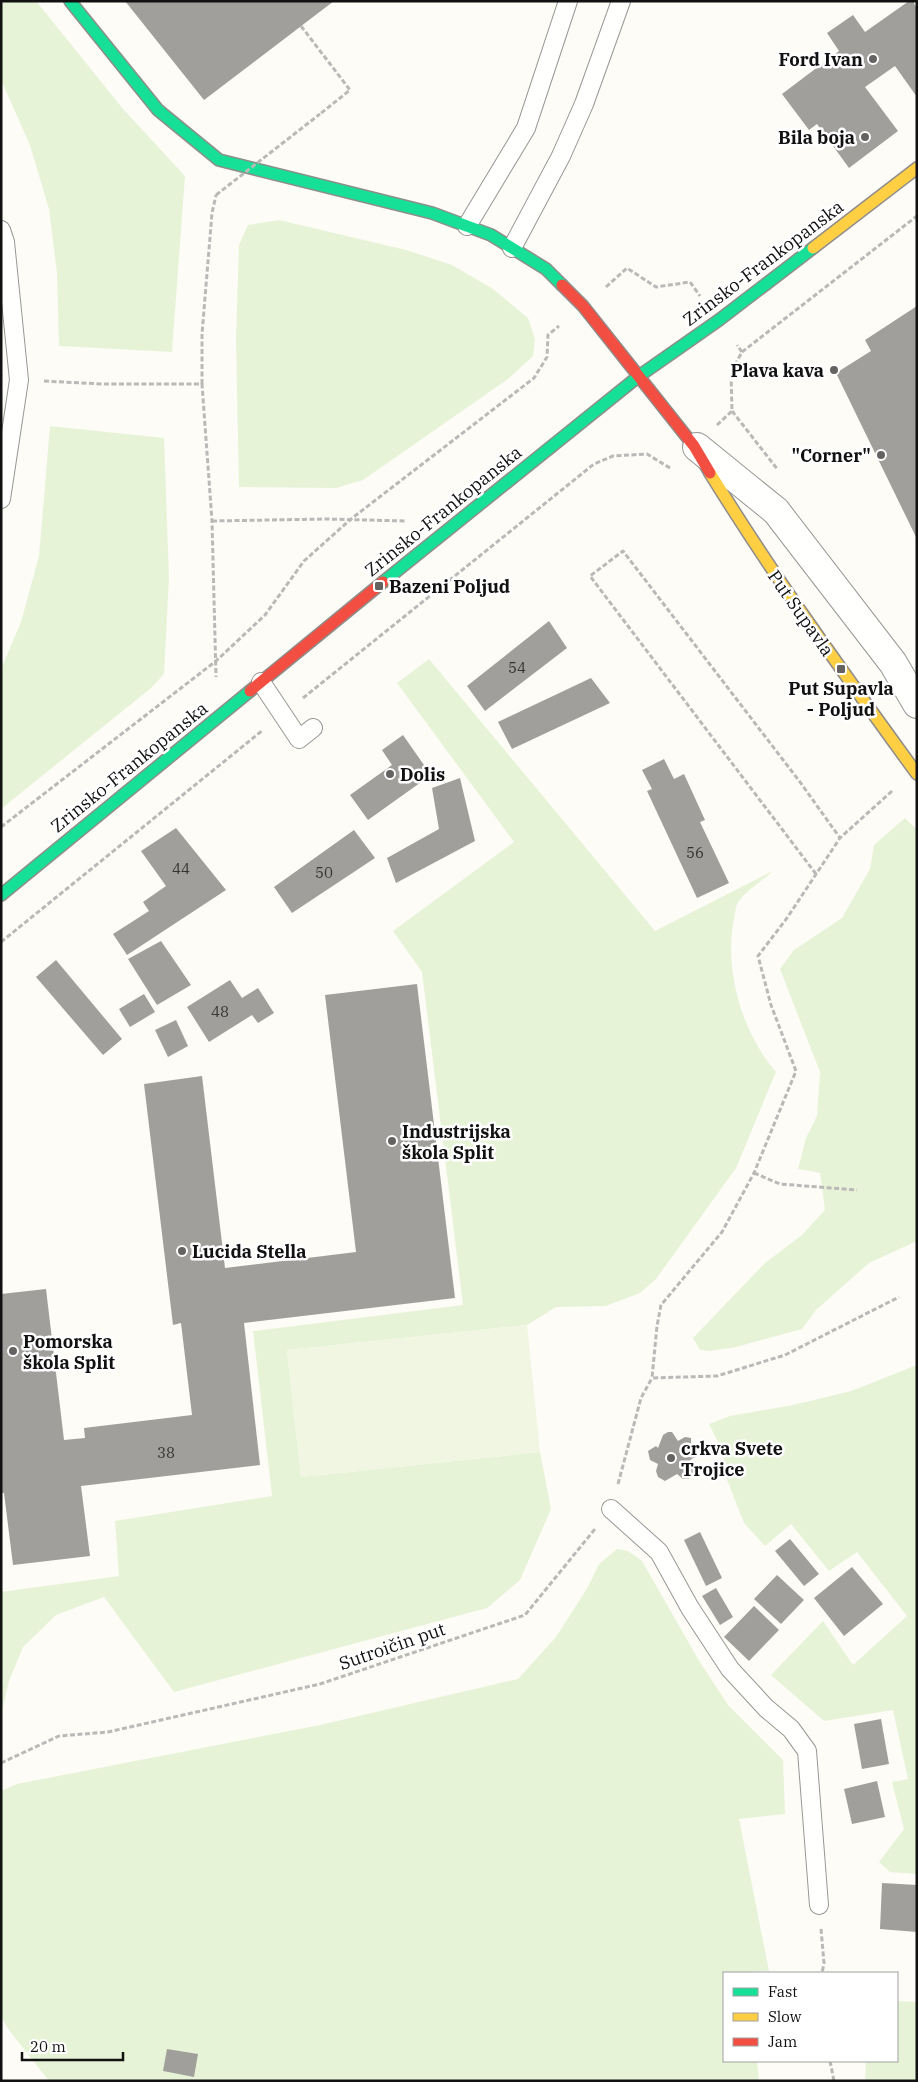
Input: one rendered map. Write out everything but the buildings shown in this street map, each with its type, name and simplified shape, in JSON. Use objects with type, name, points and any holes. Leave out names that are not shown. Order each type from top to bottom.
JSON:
[{"type":"street","name":"Put Supavla","points":[[70,1],[158,110],[219,160],[432,213],[491,235],[546,269],[583,306],[694,446],[752,540],[817,636],[916,772]]},
{"type":"street","name":"Zrinsko-Frankopanska","points":[[1,895],[455,523],[639,376],[719,320],[917,168]]},
{"type":"street","name":"Put Supavla","points":[[694,446],[776,511],[893,663],[917,704]]},
{"type":"lane","points":[[468,226],[526,128],[568,1]]},
{"type":"lane","points":[[512,248],[561,156],[584,104],[621,1]]},
{"type":"lane","points":[[1,230],[5,242],[19,380],[1,499]]},
{"type":"lane","points":[[261,682],[299,739],[312,728]]},
{"type":"lane","points":[[611,1509],[659,1552],[690,1608],[730,1669],[766,1708],[791,1729],[807,1751],[819,1905]]},
{"type":"path","points":[[218,718],[212,520],[202,384],[202,334],[212,213],[216,195],[350,90],[302,26]]},
{"type":"path","points":[[742,352],[917,216]]},
{"type":"path","points":[[19,380],[103,384],[202,384]]},
{"type":"path","points":[[212,520],[327,518],[455,523]]},
{"type":"path","points":[[816,874],[590,576],[623,551],[800,782],[840,838]]},
{"type":"path","points":[[899,1296],[784,1355],[717,1376],[652,1378],[661,1305],[722,1232],[754,1173],[796,1072],[771,1004],[758,956],[840,838],[916,772]]},
{"type":"path","points":[[754,1173],[780,1184],[857,1190]]},
{"type":"path","name":"Sutroičin put","points":[[1,1763],[59,1736],[108,1732],[320,1684],[525,1616],[611,1509],[641,1398],[652,1378]]},
{"type":"path","points":[[819,1905],[824,1963],[822,1972]]},
{"type":"path","points":[[830,2062],[834,2081]]},
{"type":"green space","points":[[1,1],[36,1],[123,109],[185,176],[172,352],[59,346],[57,273],[49,209],[30,145],[1,80]]},
{"type":"green space","points":[[279,220],[406,250],[452,265],[493,289],[528,318],[535,339],[533,356],[508,379],[363,480],[336,488],[239,487],[236,339],[239,245],[248,225]]},
{"type":"green space","points":[[50,426],[164,438],[169,578],[164,674],[151,688],[1,809],[1,669],[21,622],[39,556]]},
{"type":"green space","points":[[429,659],[655,931],[773,871],[738,902],[731,943],[734,983],[739,1003],[754,1040],[776,1072],[736,1168],[656,1279],[640,1293],[606,1306],[556,1307],[527,1325],[287,1350],[301,1477],[540,1452],[551,1509],[520,1580],[487,1608],[174,1692],[104,1597],[56,1615],[23,1647],[9,1681],[1,1714],[1,1592],[119,1576],[115,1521],[272,1496],[253,1331],[463,1305],[422,972],[393,931],[514,842],[397,683]]},
{"type":"green space","points":[[905,818],[917,830],[917,1241],[869,1263],[816,1310],[802,1329],[736,1347],[710,1351],[700,1350],[693,1338],[765,1263],[802,1235],[825,1210],[820,1173],[798,1169],[806,1138],[817,1116],[820,1072],[780,969],[794,950],[842,918],[870,869],[874,845]]},
{"type":"green space","points":[[527,1325],[540,1452],[301,1477],[287,1350]]},
{"type":"green space","points":[[917,1365],[917,1874],[890,1872],[879,1862],[904,1829],[892,1782],[908,1779],[893,1710],[824,1721],[771,1675],[823,1621],[853,1665],[907,1616],[857,1552],[829,1571],[791,1524],[765,1546],[744,1523],[726,1477],[722,1450],[709,1424],[730,1416],[793,1405],[851,1391]]},
{"type":"green space","points":[[617,1549],[628,1551],[642,1561],[698,1659],[728,1705],[783,1760],[785,1814],[739,1819],[769,1971],[723,1972],[723,2062],[757,2062],[759,2081],[49,2081],[1,2017],[1,1791],[17,1784],[320,1725],[518,1679],[556,1637],[588,1587],[599,1564]]},
{"type":"green space","points":[[898,2001],[917,2002],[917,2081],[865,2081],[866,2062],[898,2062]]},
{"type":"traffic: fast","points":[[70,1],[158,110],[219,160],[432,213],[491,235],[546,269],[562,285]]},
{"type":"traffic: fast","points":[[383,582],[639,376],[719,320],[813,248]]},
{"type":"traffic: fast","points":[[1,895],[250,691]]},
{"type":"traffic: slow","points":[[813,248],[917,168]]},
{"type":"traffic: slow","points":[[710,473],[785,588],[917,774]]},
{"type":"traffic: jam","points":[[562,285],[583,306],[694,446],[710,473]]},
{"type":"traffic: jam","points":[[250,691],[383,582]]},
{"type":"place","name":"Ford Ivan","points":[[873,59]]},
{"type":"place","name":"Bila boja","points":[[865,137]]},
{"type":"place","name":"Plava kava","points":[[834,370]]},
{"type":"place","name":"\"Corner\"","points":[[881,455]]},
{"type":"place","name":"Bazeni Poljud","points":[[379,586]]},
{"type":"place","name":"Put Supavla - Poljud","points":[[841,669]]},
{"type":"place","name":"Dolis","points":[[390,774]]},
{"type":"place","name":"Industrijska škola Split","points":[[392,1141]]},
{"type":"place","name":"Lucida Stella","points":[[182,1251]]},
{"type":"place","name":"Pomorska škola Split","points":[[13,1351]]},
{"type":"place","name":"crkva Svete Trojice","points":[[671,1458]]}]
